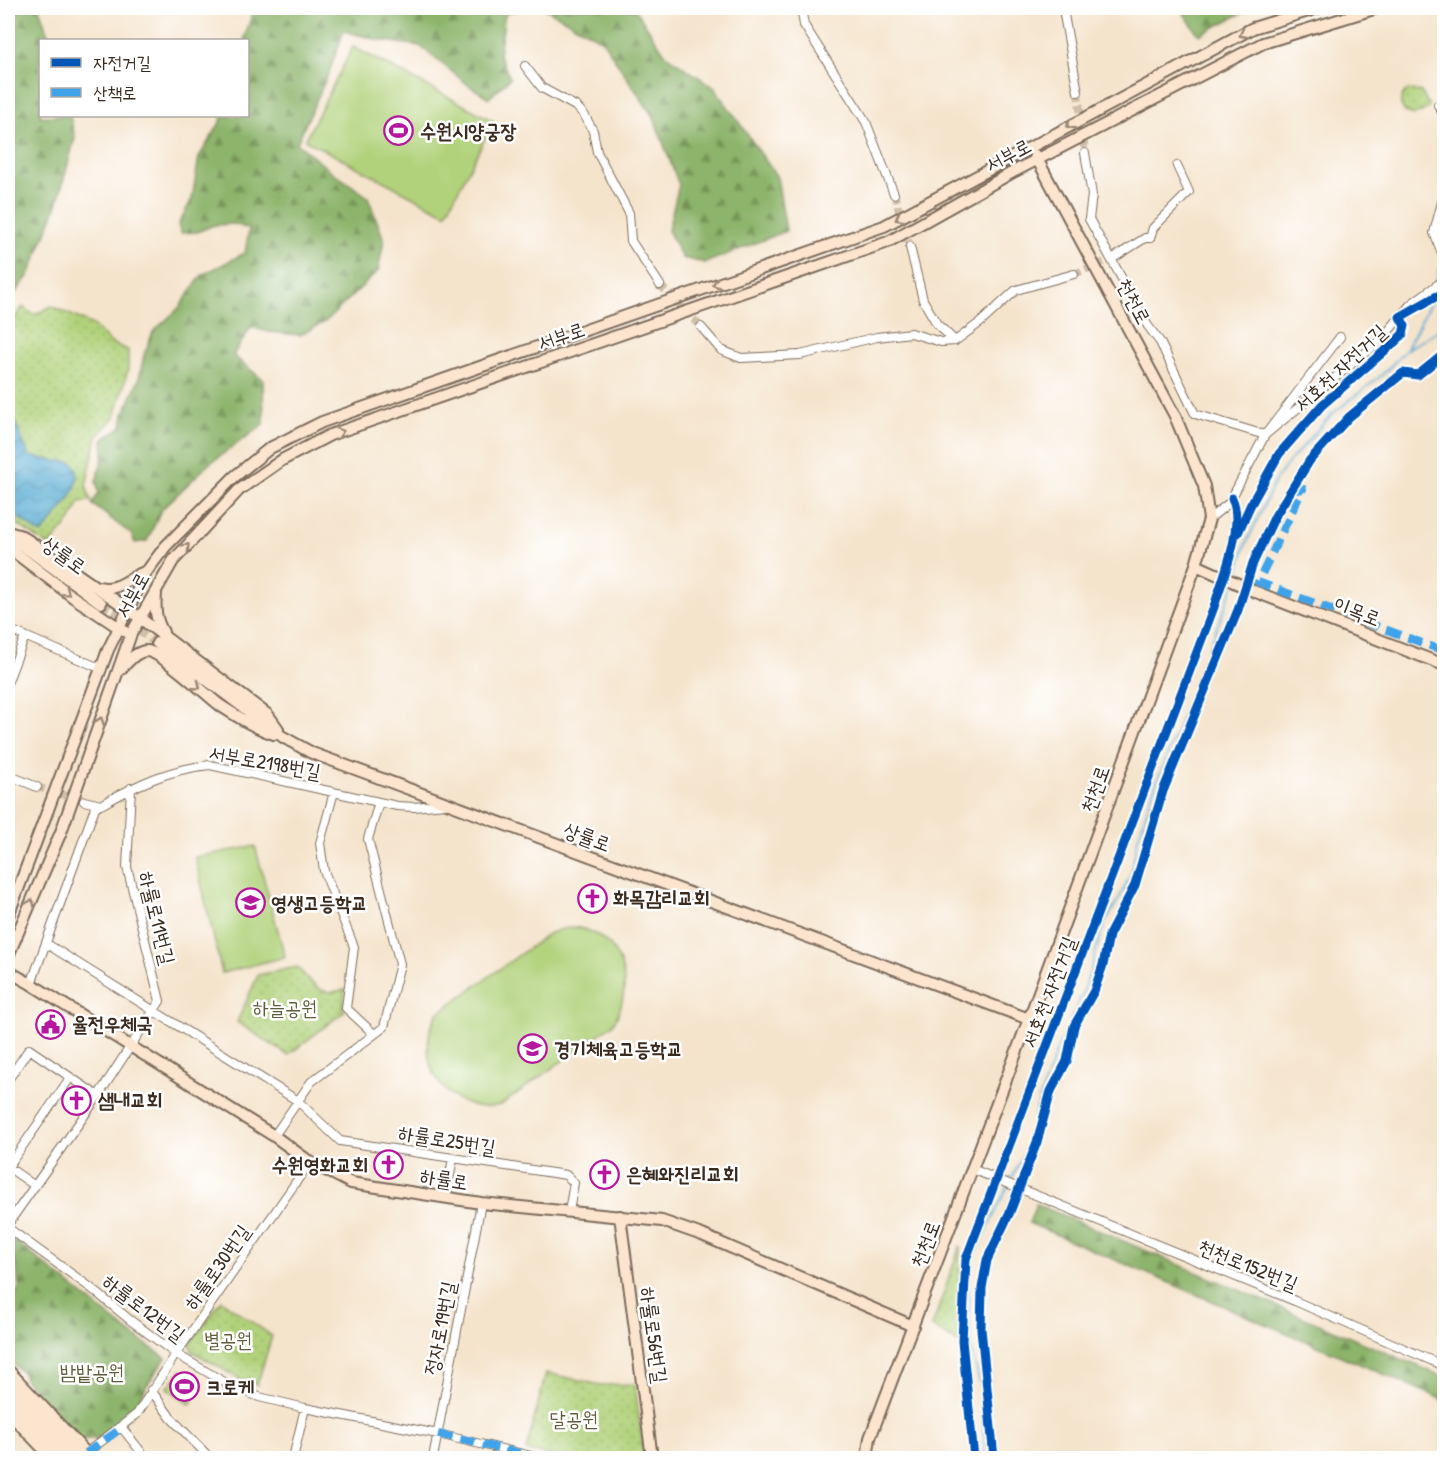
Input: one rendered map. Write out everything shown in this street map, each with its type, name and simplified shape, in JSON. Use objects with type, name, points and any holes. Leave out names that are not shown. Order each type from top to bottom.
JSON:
[{"type":"main road","name":"서부로","points":[[8,916],[118,628],[147,571],[165,547],[234,477],[270,448],[322,422],[884,226],[1254,28],[1318,8]]},
{"type":"main road","name":"서부로","points":[[8,956],[61,832],[131,634],[173,561],[238,490],[282,460],[330,435],[888,242],[1037,160],[1263,43],[1377,8]]},
{"type":"main road","name":"천천로","points":[[867,1458],[870,1438],[1029,1018],[1196,565],[1209,519],[1204,486],[1175,416],[1030,146]]},
{"type":"main road","name":"상률로","points":[[8,534],[22,536],[128,609],[161,640],[283,736],[312,753],[1029,1018]]},
{"type":"main road","name":"상률로","points":[[8,534],[101,603]]},
{"type":"main road","points":[[8,540],[13,551],[118,628],[131,634]]},
{"type":"main road","name":"이목로","points":[[1196,565],[1256,592],[1444,665]]},
{"type":"main road","points":[[92,585],[107,589],[122,586],[134,575],[147,571]]},
{"type":"main road","points":[[157,586],[154,609],[161,640]]},
{"type":"main road","points":[[117,674],[136,654],[147,651],[160,657],[230,711],[259,729],[283,736]]},
{"type":"main road","name":"하률로","points":[[8,971],[274,1136],[310,1162],[351,1183],[481,1203],[662,1221],[702,1235],[913,1326]]},
{"type":"main road","name":"하률로56번길","points":[[620,1216],[652,1458]]},
{"type":"main road","points":[[8,1370],[85,1457]]},
{"type":"main road","points":[[8,1384],[85,1457]]},
{"type":"main road","points":[[8,1398],[66,1458]]},
{"type":"main road","points":[[8,1412],[52,1458]]},
{"type":"street","points":[[801,8],[804,25],[866,122],[894,194]]},
{"type":"street","points":[[1066,8],[1064,15],[1078,92]]},
{"type":"street","points":[[525,66],[542,88],[577,107],[585,116],[593,131],[597,152],[629,213],[631,241],[660,285]]},
{"type":"street","points":[[1438,105],[1444,116]]},
{"type":"street","points":[[1085,153],[1092,195],[1089,219],[1148,326],[1160,342],[1195,414],[1265,435]]},
{"type":"street","points":[[1112,259],[1145,238],[1150,238],[1153,228],[1189,192],[1177,166]]},
{"type":"street","points":[[1444,195],[1434,233],[1444,257]]},
{"type":"street","points":[[909,247],[923,300],[937,324],[955,341]]},
{"type":"street","points":[[701,327],[721,351],[741,358],[800,356],[877,337],[911,333],[941,342],[955,341],[981,322],[1016,290],[1074,273]]},
{"type":"street","points":[[1265,435],[1381,340],[1411,304],[1443,281]]},
{"type":"street","points":[[1209,519],[1229,503],[1265,435],[1340,337]]},
{"type":"street","points":[[8,629],[102,669]]},
{"type":"street","points":[[8,681],[25,636]]},
{"type":"street","name":"서부로2198번길","points":[[96,805],[101,805],[131,788],[168,773],[210,765],[379,802],[414,807],[446,804]]},
{"type":"street","points":[[8,775],[37,787]]},
{"type":"street","name":"하률로11번길","points":[[131,788],[127,867],[160,1001],[131,1047]]},
{"type":"street","points":[[334,792],[320,843],[324,871],[354,947],[346,1008],[374,1034]]},
{"type":"street","points":[[31,984],[96,805],[84,801]]},
{"type":"street","points":[[274,1136],[311,1082],[384,1027],[400,964],[368,838],[379,802]]},
{"type":"street","name":"하률로25번길","points":[[47,944],[297,1101],[340,1141],[566,1175],[574,1183],[569,1211]]},
{"type":"street","name":"하률로12번길","points":[[131,1047],[8,1226],[176,1354],[226,1383],[259,1397],[305,1408],[438,1434],[540,1458]]},
{"type":"street","points":[[8,1080],[29,1049],[98,1096]]},
{"type":"street","points":[[35,1186],[8,1167],[70,1078]]},
{"type":"street","points":[[446,1197],[453,1158]]},
{"type":"street","name":"하률로30번길","points":[[85,1457],[137,1414],[151,1390],[310,1162]]},
{"type":"street","name":"천천로152번길","points":[[972,1169],[1295,1301],[1444,1366]]},
{"type":"street","name":"정자로19번길","points":[[433,1458],[481,1203]]},
{"type":"street","points":[[151,1390],[171,1418],[210,1458]]},
{"type":"street","points":[[293,1458],[305,1408]]},
{"type":"street","points":[[122,1428],[146,1458]]},
{"type":"green space","points":[[8,8],[39,8],[50,39],[39,39],[39,117],[70,117],[75,138],[56,208],[29,275],[8,302]]},
{"type":"green space","points":[[254,8],[523,8],[505,14],[499,55],[510,78],[489,98],[468,85],[420,46],[378,40],[344,31],[329,72],[297,143],[328,169],[368,197],[384,240],[378,271],[325,322],[300,335],[269,332],[251,327],[233,355],[263,380],[264,424],[209,464],[161,510],[147,541],[135,543],[131,534],[92,504],[99,493],[96,482],[103,457],[103,440],[122,426],[124,414],[139,379],[144,355],[153,332],[179,308],[202,275],[245,253],[249,229],[235,224],[214,225],[197,232],[181,233],[178,225],[192,199],[199,157],[222,117],[249,117],[249,39],[244,39]]},
{"type":"green space","points":[[544,8],[634,8],[666,55],[715,88],[777,177],[786,231],[705,263],[682,258],[668,230],[679,185],[654,118],[602,40]]},
{"type":"green space","points":[[1180,8],[1252,8],[1199,35]]},
{"type":"green space","name":"수원시양궁장","points":[[353,47],[494,121],[446,214],[305,140]]},
{"type":"green space","points":[[1409,90],[1421,92],[1429,108],[1415,115],[1405,112],[1401,100]]},
{"type":"green space","points":[[52,306],[93,325],[111,343],[128,350],[128,370],[115,417],[97,437],[86,485],[91,501],[80,502],[71,520],[49,546],[8,518],[8,327],[23,307],[34,315]]},
{"type":"green space","points":[[255,846],[285,957],[222,973],[195,857]]},
{"type":"green space","points":[[575,927],[591,932],[604,940],[614,951],[621,964],[624,994],[613,1024],[501,1105],[482,1107],[464,1103],[450,1094],[438,1081],[431,1066],[428,1048],[430,1030],[438,1013],[550,933]]},
{"type":"green space","name":"하늘공원","points":[[297,967],[312,984],[323,991],[336,992],[345,989],[343,1009],[345,1011],[288,1055],[237,1022],[258,975]]},
{"type":"green space","points":[[1036,1204],[1444,1377],[1444,1400],[1029,1223]]},
{"type":"green space","name":"밤밭공원","points":[[8,1235],[131,1334],[166,1358],[147,1385],[132,1415],[98,1438],[81,1440],[25,1380],[23,1373],[8,1360],[8,1306],[19,1288],[17,1269],[8,1243]]},
{"type":"green space","points":[[960,1246],[958,1343],[932,1327]]},
{"type":"green space","name":"별공원","points":[[221,1300],[272,1336],[257,1385],[241,1380],[192,1351],[190,1344]]},
{"type":"green space","name":"크로케","points":[[181,1370],[203,1386],[190,1404],[167,1388]]},
{"type":"green space","name":"달공원","points":[[546,1373],[601,1385],[635,1384],[644,1458],[565,1458],[526,1451]]},
{"type":"water","points":[[8,418],[15,422],[29,456],[72,462],[77,470],[77,479],[69,500],[41,534],[8,510]]},
{"type":"waterway","points":[[1436,282],[1443,259]]},
{"type":"waterway","points":[[1406,350],[1430,303],[1434,290]]},
{"type":"waterway","points":[[1236,578],[1246,544],[1275,481],[1289,462],[1332,414],[1382,375],[1406,350],[1444,327]]},
{"type":"waterway","points":[[985,1458],[981,1387],[971,1349],[968,1284],[972,1260],[1026,1149],[1037,1106],[1055,1054],[1084,991],[1105,922],[1131,874],[1137,842],[1151,797],[1233,586]]},
{"type":"tunnel","points":[[1078,92],[1085,153]]},
{"type":"tunnel","points":[[894,194],[910,247]]},
{"type":"tunnel","points":[[1074,274],[1112,259]]},
{"type":"tunnel","points":[[660,285],[701,327]]},
{"type":"tunnel","points":[[101,603],[157,643]]},
{"type":"tunnel","points":[[37,787],[84,801]]},
{"type":"marked path","points":[[1290,491],[1303,489],[1258,582],[1444,651]]},
{"type":"marked path","points":[[86,1453],[122,1428]]},
{"type":"marked path","points":[[438,1434],[540,1458]]},
{"type":"cycle path","name":"서호천 자전거길","points":[[1238,533],[1279,454],[1322,405],[1403,334],[1405,326],[1400,317],[1437,296],[1444,295]]},
{"type":"cycle path","points":[[994,1458],[981,1329],[982,1288],[987,1260],[1010,1212],[1037,1142],[1051,1091],[1067,1061],[1074,1026],[1094,991],[1103,965],[1109,935],[1135,885],[1163,791],[1238,610],[1253,563],[1275,516],[1310,460],[1349,417],[1403,373],[1418,375],[1444,354]]},
{"type":"cycle path","name":"서호천 자전거길","points":[[974,1458],[962,1341],[966,1259],[1214,607],[1234,537],[1236,523],[1232,498]]},
{"type":"place","name":"수원시양궁장","points":[[399,131]]},
{"type":"place","name":"화목감리교회","points":[[592,898]]},
{"type":"place","name":"영생고등학교","points":[[250,903]]},
{"type":"place","name":"율전우체국","points":[[51,1024]]},
{"type":"place","name":"경기체육고등학교","points":[[533,1049]]},
{"type":"place","name":"샘내교회","points":[[77,1100]]},
{"type":"place","name":"수원영화교회","points":[[389,1165]]},
{"type":"place","name":"은혜와진리교회","points":[[605,1174]]},
{"type":"place","name":"크로케","points":[[185,1387]]}]
